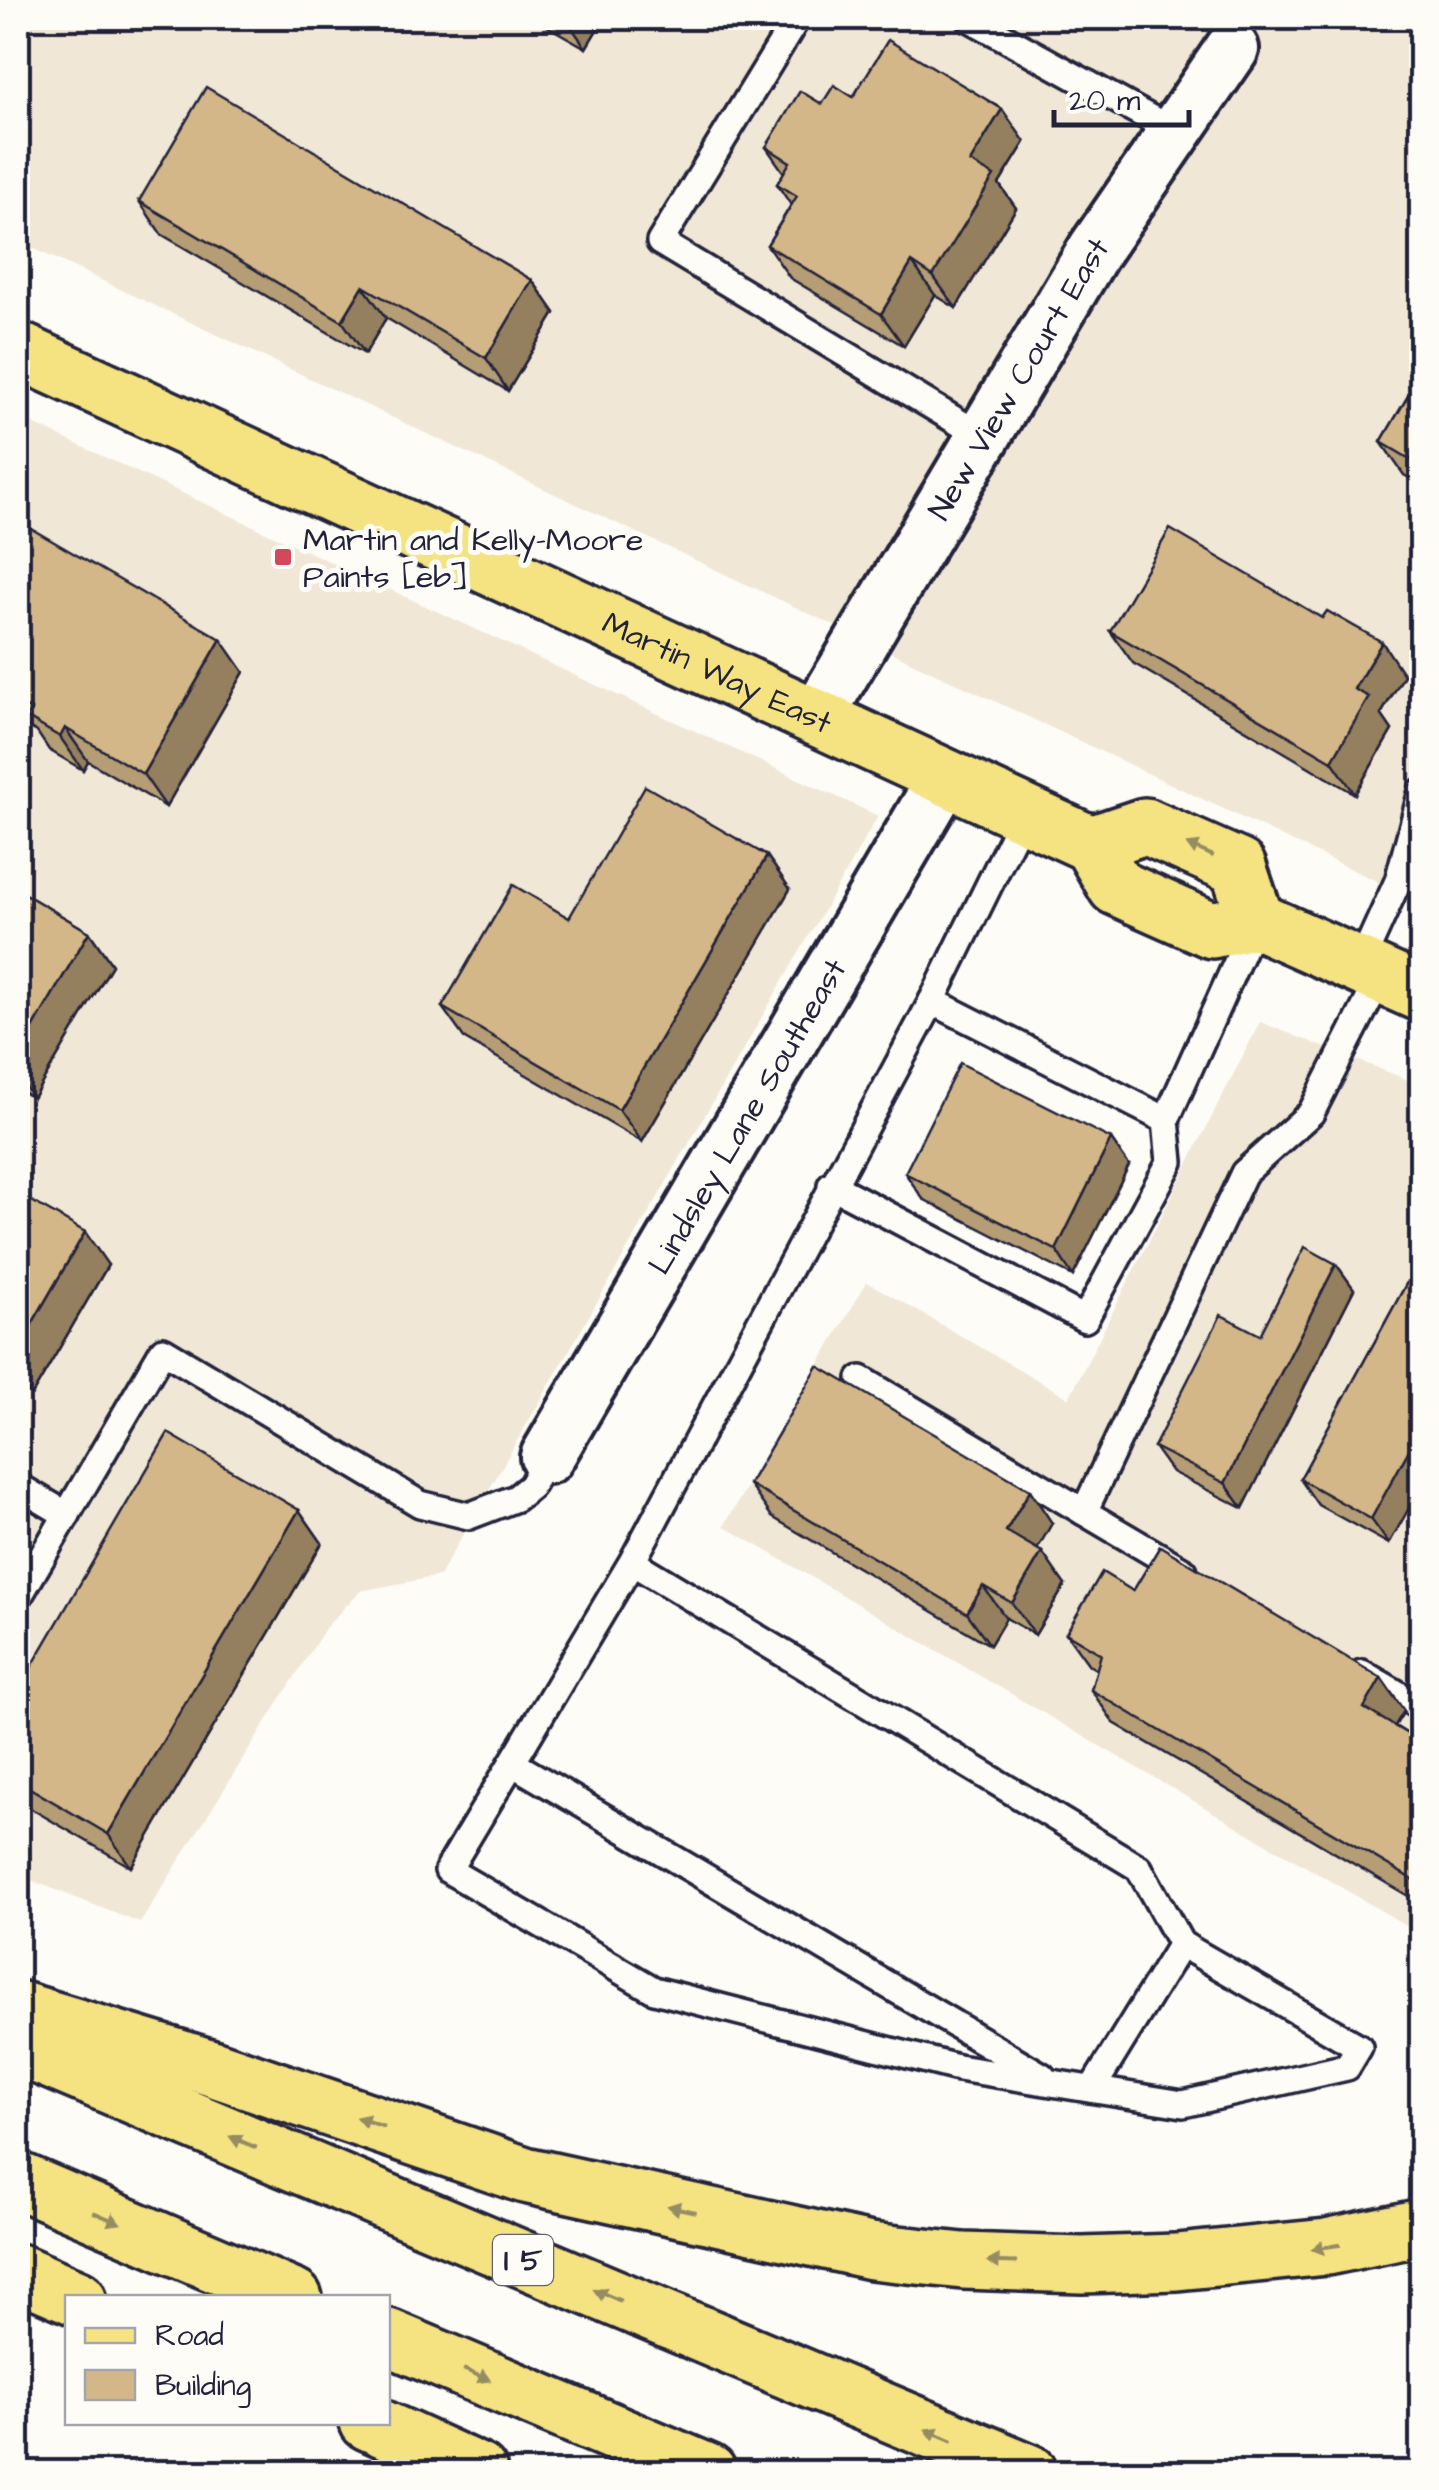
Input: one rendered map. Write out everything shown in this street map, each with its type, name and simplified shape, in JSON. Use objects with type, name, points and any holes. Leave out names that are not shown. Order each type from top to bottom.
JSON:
[{"type":"main road","name":"Martin Way East","points":[[18,350],[1090,844],[1116,887],[1212,930],[1256,920]]},
{"type":"main road","points":[[1256,920],[1387,979]]},
{"type":"main road","points":[[18,2009],[212,2068],[526,2175],[870,2251],[963,2261],[1082,2266],[1177,2262],[1327,2247],[1422,2227]]},
{"type":"main road","name":"I 5","points":[[18,2047],[1029,2472]]},
{"type":"main road","points":[[18,2180],[287,2295]]},
{"type":"main road","points":[[18,2272],[71,2295]]},
{"type":"main road","points":[[390,2338],[708,2472]]},
{"type":"main road","points":[[375,2425],[480,2472]]},
{"type":"street","name":"New View Court East","points":[[816,718],[1095,249],[1232,49]]},
{"type":"street","name":"Lindsley Lane Southeast","points":[[546,1458],[946,777]]},
{"type":"lane","points":[[796,18],[660,242],[982,438]]},
{"type":"lane","points":[[968,18],[1175,132]]},
{"type":"lane","points":[[1084,1512],[1244,1173],[1311,1113],[1387,979],[1398,881],[1422,792]]},
{"type":"lane","points":[[632,1562],[1139,1868],[1181,1944],[1359,2048],[1348,2067],[1183,2104],[958,2068],[654,1990],[448,1870],[632,1562],[932,1001],[1024,814]]},
{"type":"lane","points":[[831,1185],[1085,1319],[1170,1162],[1166,1120],[1256,920]]},
{"type":"lane","points":[[932,1001],[1166,1120]]},
{"type":"lane","points":[[18,1598],[164,1350],[420,1504],[469,1516],[516,1498],[531,1486],[546,1458]]},
{"type":"lane","points":[[861,1379],[1202,1581]]},
{"type":"lane","points":[[18,1486],[67,1515]]},
{"type":"lane","points":[[1337,1659],[1422,1708]]},
{"type":"lane","points":[[512,1763],[1056,2084]]},
{"type":"lane","points":[[1092,2090],[1181,1944]]},
{"type":"shaded area","points":[[18,18],[1421,18],[1421,902],[18,241]]},
{"type":"shaded area","points":[[18,417],[878,816],[439,1576],[360,1591],[326,1627],[140,1923],[18,1875]]},
{"type":"shaded area","points":[[1260,1022],[1421,1085],[1421,1934],[724,1526],[867,1282],[1069,1398]]},
{"type":"building","points":[[888,40],[1002,109],[970,162],[994,176],[933,276],[912,262],[881,314],[767,245],[797,196],[777,184],[790,162],[766,147],[800,91],[822,104],[834,85],[853,97]]},
{"type":"building","points":[[206,87],[532,280],[486,358],[363,286],[342,321],[139,201]]},
{"type":"building","points":[[1422,372],[1422,466],[1381,442]]},
{"type":"building","points":[[18,521],[221,639],[143,774],[65,728],[60,737],[26,717],[31,710],[18,702]]},
{"type":"building","points":[[1170,529],[1322,618],[1327,611],[1382,642],[1354,689],[1369,697],[1332,761],[1110,631]]},
{"type":"building","points":[[645,786],[767,856],[619,1110],[442,1007],[513,885],[569,918]]},
{"type":"building","points":[[18,890],[89,932],[18,1054]]},
{"type":"building","points":[[960,1063],[1111,1139],[1056,1250],[905,1173]]},
{"type":"building","points":[[18,1193],[85,1232],[18,1348]]},
{"type":"building","points":[[1305,1247],[1336,1264],[1225,1483],[1154,1447],[1221,1315],[1260,1335]]},
{"type":"building","points":[[1422,1255],[1422,1426],[1371,1519],[1300,1479]]},
{"type":"building","points":[[818,1366],[1030,1490],[1006,1531],[1042,1552],[1012,1603],[983,1586],[967,1613],[749,1484]]},
{"type":"building","points":[[168,1433],[299,1510],[108,1834],[18,1781],[18,1690]]},
{"type":"building","points":[[1160,1546],[1381,1678],[1364,1708],[1411,1736],[1422,1717],[1422,1885],[1091,1690],[1101,1654],[1066,1633],[1102,1572],[1133,1591]]},
{"type":"place","name":"Martin and Kelly-Moore Paints [eb]","points":[[283,557]]}]
